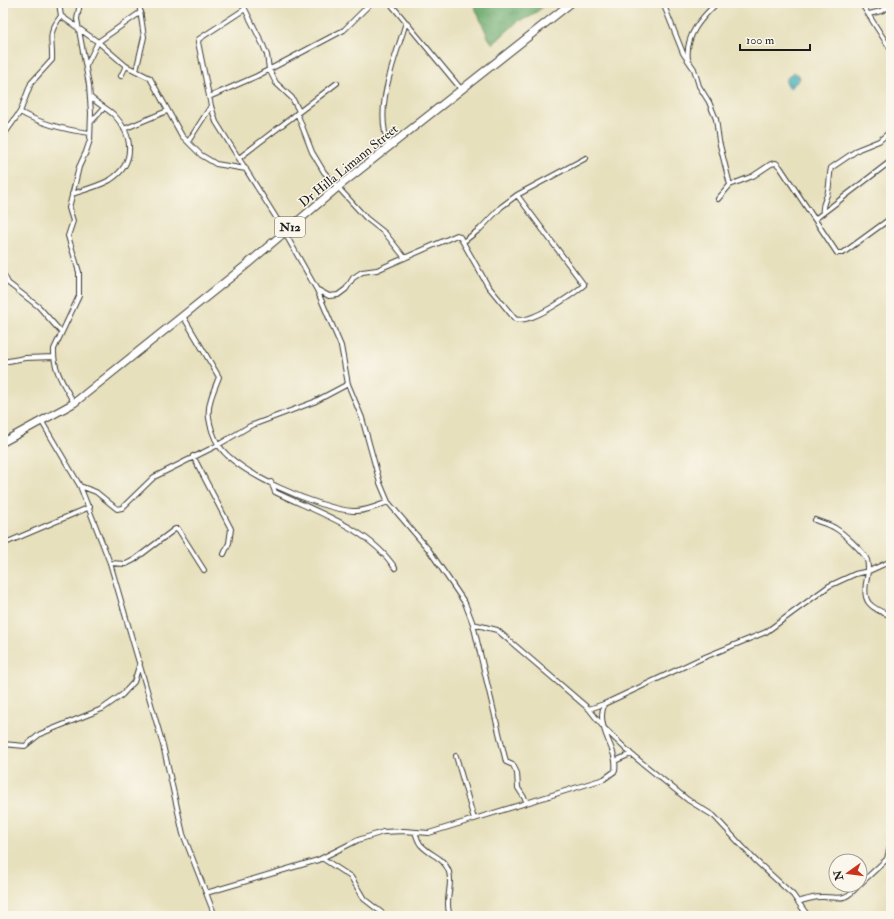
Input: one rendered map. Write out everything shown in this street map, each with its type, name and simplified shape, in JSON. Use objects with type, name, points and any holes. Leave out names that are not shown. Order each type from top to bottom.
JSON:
[{"type":"highway","name":"Dr Hilla Limann Street","points":[[3,442],[42,422],[74,403],[183,316],[389,146],[572,3]]},
{"type":"street","points":[[59,3],[61,16],[98,42],[126,66],[150,78],[154,82],[167,111],[188,142],[201,155],[216,164],[246,169]]},
{"type":"street","points":[[74,403],[61,381],[54,357],[54,348],[79,296],[80,287],[79,272],[68,236],[72,221],[69,208],[78,167],[86,152],[91,122],[90,97],[86,66],[77,19],[80,3]]},
{"type":"street","points":[[136,71],[144,37],[139,3]]},
{"type":"street","points":[[244,3],[245,9],[265,49],[269,69],[276,84],[292,98],[312,152],[324,172],[366,218],[385,233],[405,258]]},
{"type":"street","points":[[209,97],[269,69],[344,30],[371,3]]},
{"type":"street","points":[[390,3],[461,89]]},
{"type":"street","points":[[663,3],[683,53],[688,59]]},
{"type":"street","points":[[717,3],[696,25],[687,48],[688,59],[699,86],[709,102],[716,119],[719,141],[730,185]]},
{"type":"street","points":[[861,3],[891,50]]},
{"type":"street","points":[[869,14],[881,11],[891,6]]},
{"type":"street","points":[[245,9],[199,38],[198,42],[209,97],[216,122],[246,169],[317,290],[341,346],[348,384],[362,418],[380,483],[388,502],[429,550],[465,603],[473,624],[506,762],[513,764],[518,788],[527,802]]},
{"type":"street","points":[[86,66],[98,42],[141,12]]},
{"type":"street","points":[[3,136],[20,112],[31,83],[52,60],[50,39],[55,24],[61,16]]},
{"type":"street","points":[[389,146],[383,129],[388,82],[406,22]]},
{"type":"street","points":[[121,76],[126,66]]},
{"type":"street","points":[[239,158],[337,83]]},
{"type":"street","points":[[72,194],[111,180],[126,166],[130,150],[124,129],[112,113],[90,97]]},
{"type":"street","points":[[188,142],[211,106]]},
{"type":"street","points":[[91,122],[104,108]]},
{"type":"street","points":[[124,129],[167,111]]},
{"type":"street","points":[[20,112],[30,118],[60,129],[90,133]]},
{"type":"street","points":[[822,213],[822,207],[828,192],[828,179],[831,168],[859,149],[879,141],[891,131]]},
{"type":"street","points":[[463,242],[480,229],[501,207],[517,196],[586,158]]},
{"type":"street","points":[[815,220],[822,213],[891,161]]},
{"type":"street","points":[[718,199],[730,185],[753,176],[771,164],[776,163],[837,253],[843,253],[891,218]]},
{"type":"street","points":[[317,290],[329,296],[338,295],[346,289],[353,278],[362,272],[377,270],[454,235],[460,237],[493,293],[515,318],[519,320],[538,314],[584,285],[517,196]]},
{"type":"street","points":[[3,273],[8,282],[39,307],[61,332]]},
{"type":"street","points":[[3,282],[8,282]]},
{"type":"street","points":[[183,316],[219,377],[211,398],[209,418],[218,445],[235,462],[250,472],[301,499],[335,509],[354,512],[370,509],[388,502]]},
{"type":"street","points":[[3,362],[25,358],[54,357]]},
{"type":"street","points":[[80,486],[96,492],[117,509],[122,508],[154,476],[218,445],[250,426],[314,402],[348,384]]},
{"type":"street","points":[[42,422],[80,486],[90,507],[110,563],[163,745],[183,834],[215,916]]},
{"type":"street","points":[[193,456],[230,529],[229,543],[224,554]]},
{"type":"street","points":[[271,482],[275,492],[354,530],[387,556],[395,568]]},
{"type":"street","points":[[3,544],[90,507]]},
{"type":"street","points":[[815,520],[835,528],[862,552],[867,560],[869,571],[864,588],[864,597],[872,607],[891,616]]},
{"type":"street","points":[[110,563],[126,564],[134,560],[178,528],[204,570]]},
{"type":"street","points":[[589,709],[604,704],[700,659],[766,632],[829,586],[855,574],[869,571],[891,561]]},
{"type":"street","points":[[473,624],[498,630],[589,709],[604,728],[631,754],[688,800],[714,816],[798,902],[808,916]]},
{"type":"street","points":[[3,744],[25,746],[40,734],[102,709],[122,695],[134,682],[140,663]]},
{"type":"street","points":[[206,893],[322,858],[358,840],[383,832],[428,833],[604,779],[615,771],[617,760],[604,728],[602,717],[604,704]]},
{"type":"street","points":[[617,760],[631,754]]},
{"type":"street","points":[[456,756],[474,818]]},
{"type":"street","points":[[415,832],[423,847],[441,859],[450,873],[447,906],[449,912],[454,916]]},
{"type":"street","points":[[868,877],[887,859],[891,842]]},
{"type":"street","points":[[322,858],[351,877],[364,899],[386,916]]},
{"type":"street","points":[[798,902],[820,897],[838,899],[844,898],[852,893]]},
{"type":"green space","points":[[473,3],[548,3],[530,17],[518,21],[493,44],[489,39]]},
{"type":"water","points":[[793,72],[799,75],[800,79],[790,88],[786,85],[786,79]]}]
